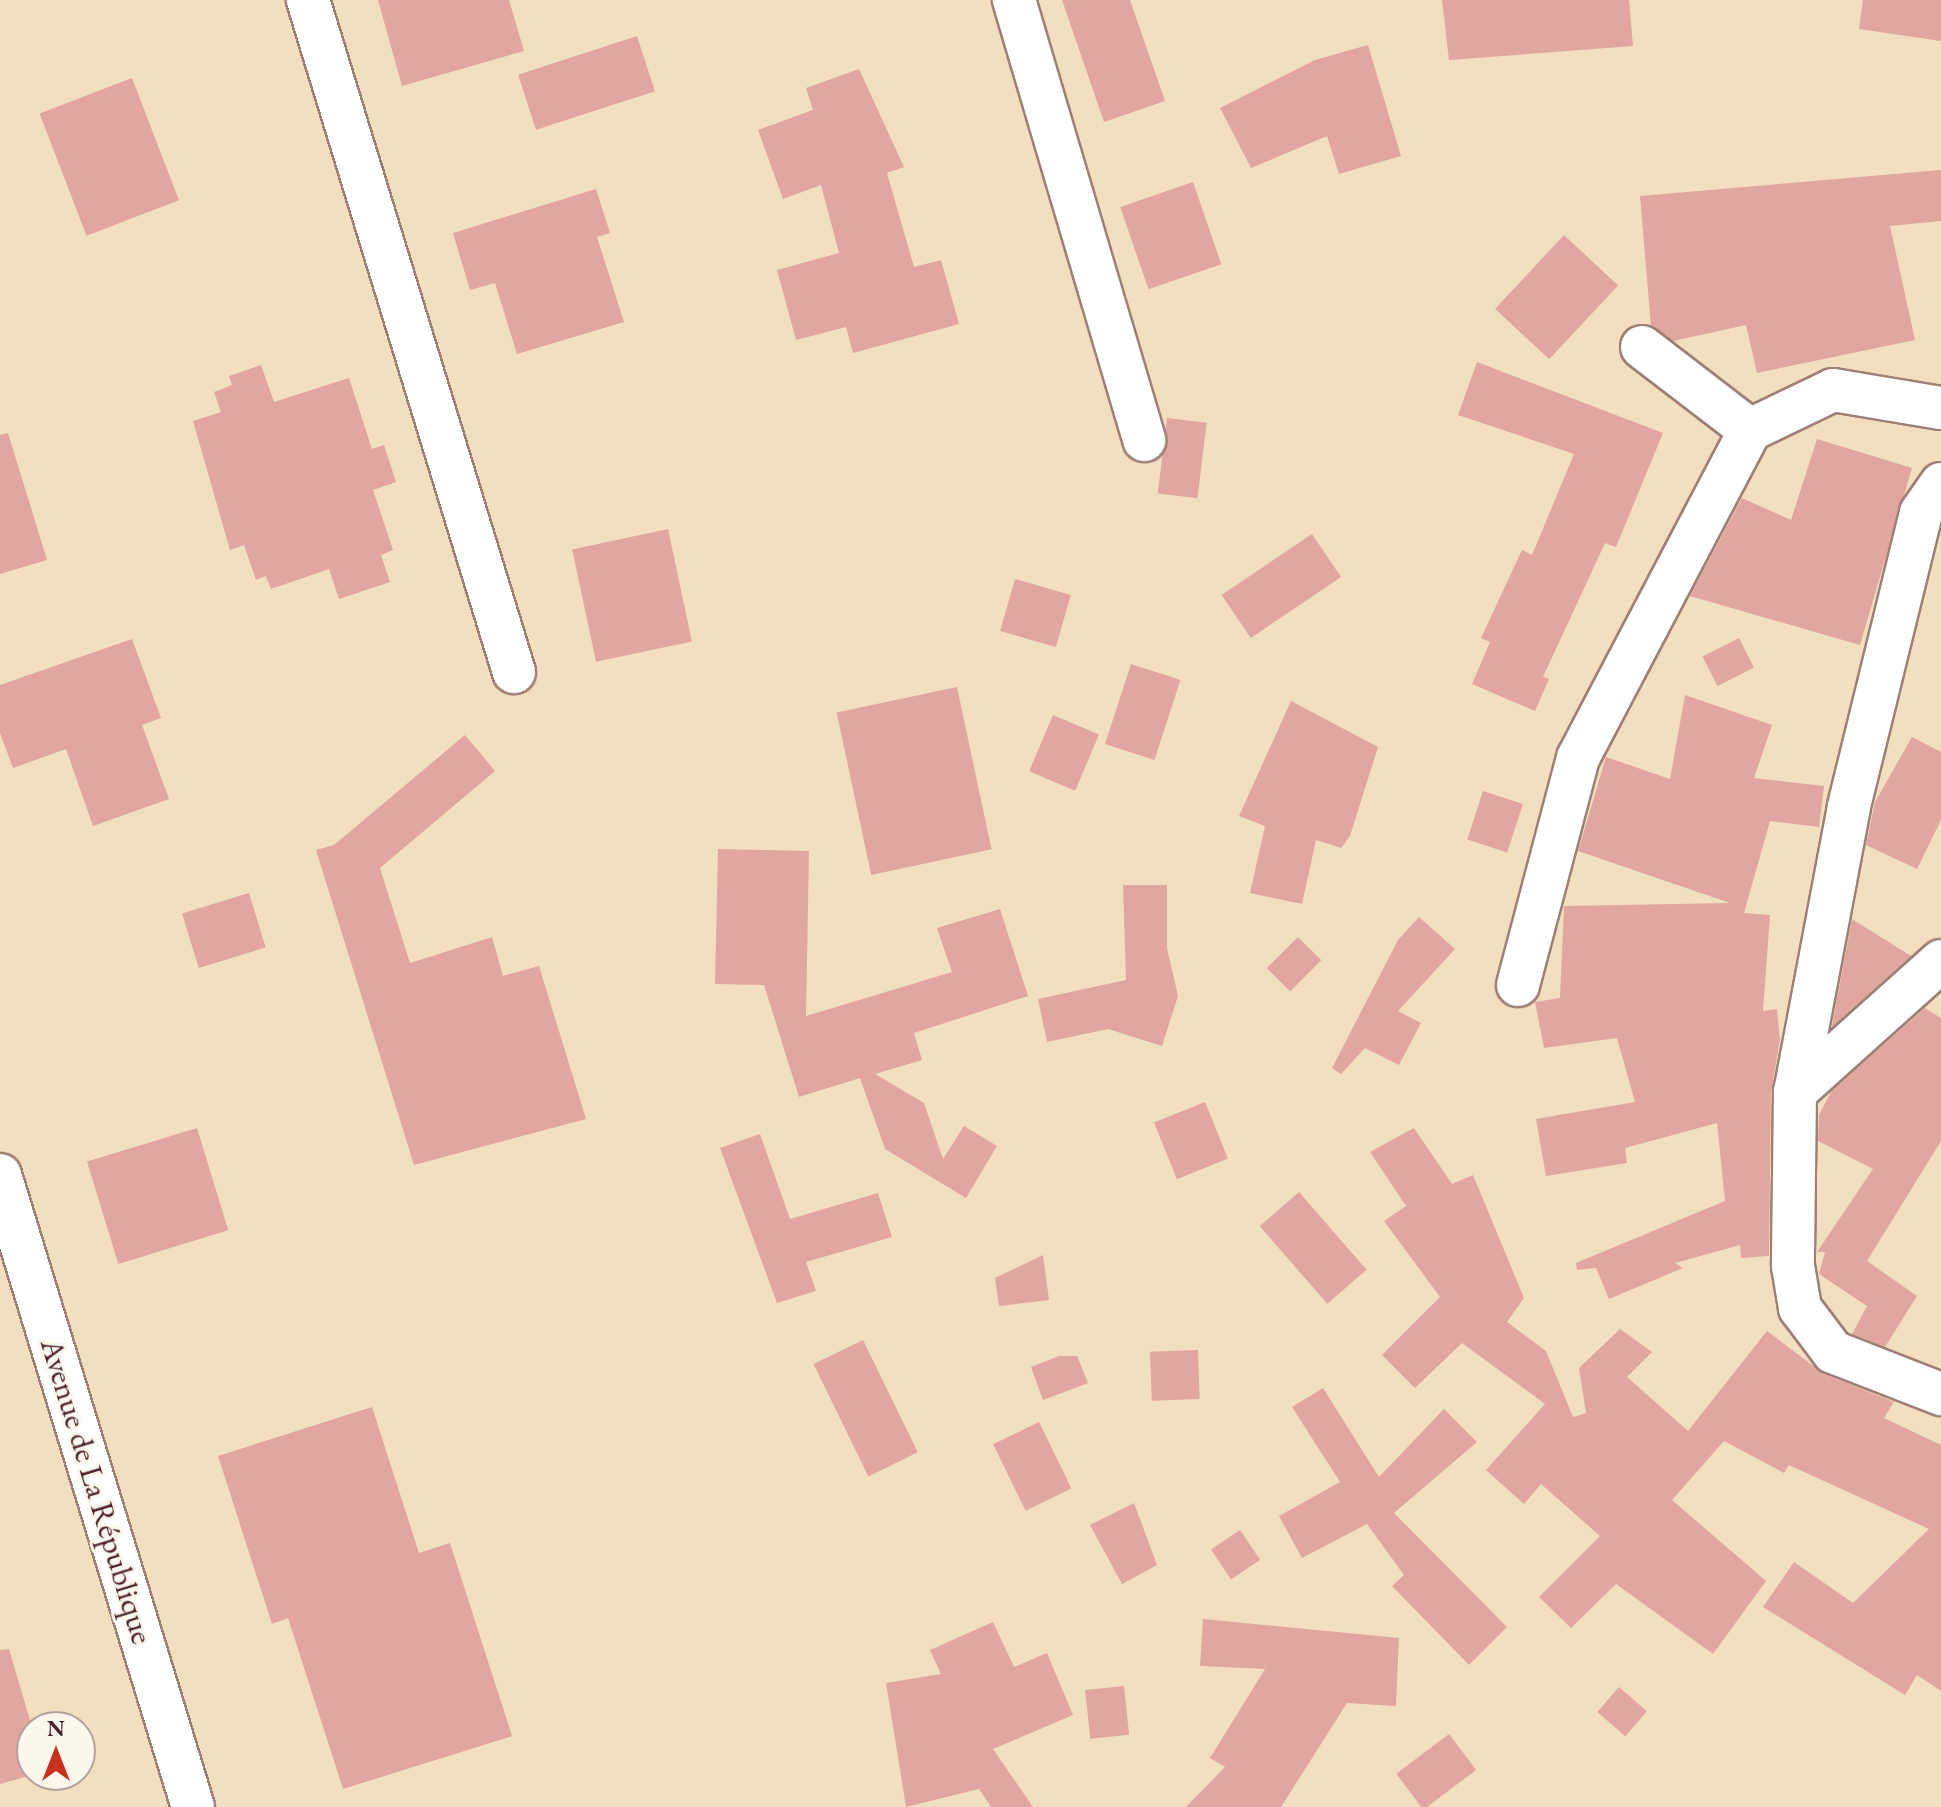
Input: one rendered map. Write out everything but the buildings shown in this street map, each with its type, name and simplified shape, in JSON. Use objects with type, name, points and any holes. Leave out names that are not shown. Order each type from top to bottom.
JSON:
[{"type":"street","points":[[308,0],[514,672]]},
{"type":"street","points":[[1014,0],[1144,440]]},
{"type":"street","points":[[1642,347],[1750,430]]},
{"type":"street","points":[[1518,985],[1578,758],[1750,430],[1833,390],[1941,408]]},
{"type":"street","points":[[1938,1387],[1833,1352],[1800,1308],[1793,1266],[1795,1092],[1849,807],[1921,513],[1941,484]]},
{"type":"street","points":[[1795,1092],[1941,961]]},
{"type":"street","name":"Avenue de La République","points":[[0,1175],[193,1807]]}]
